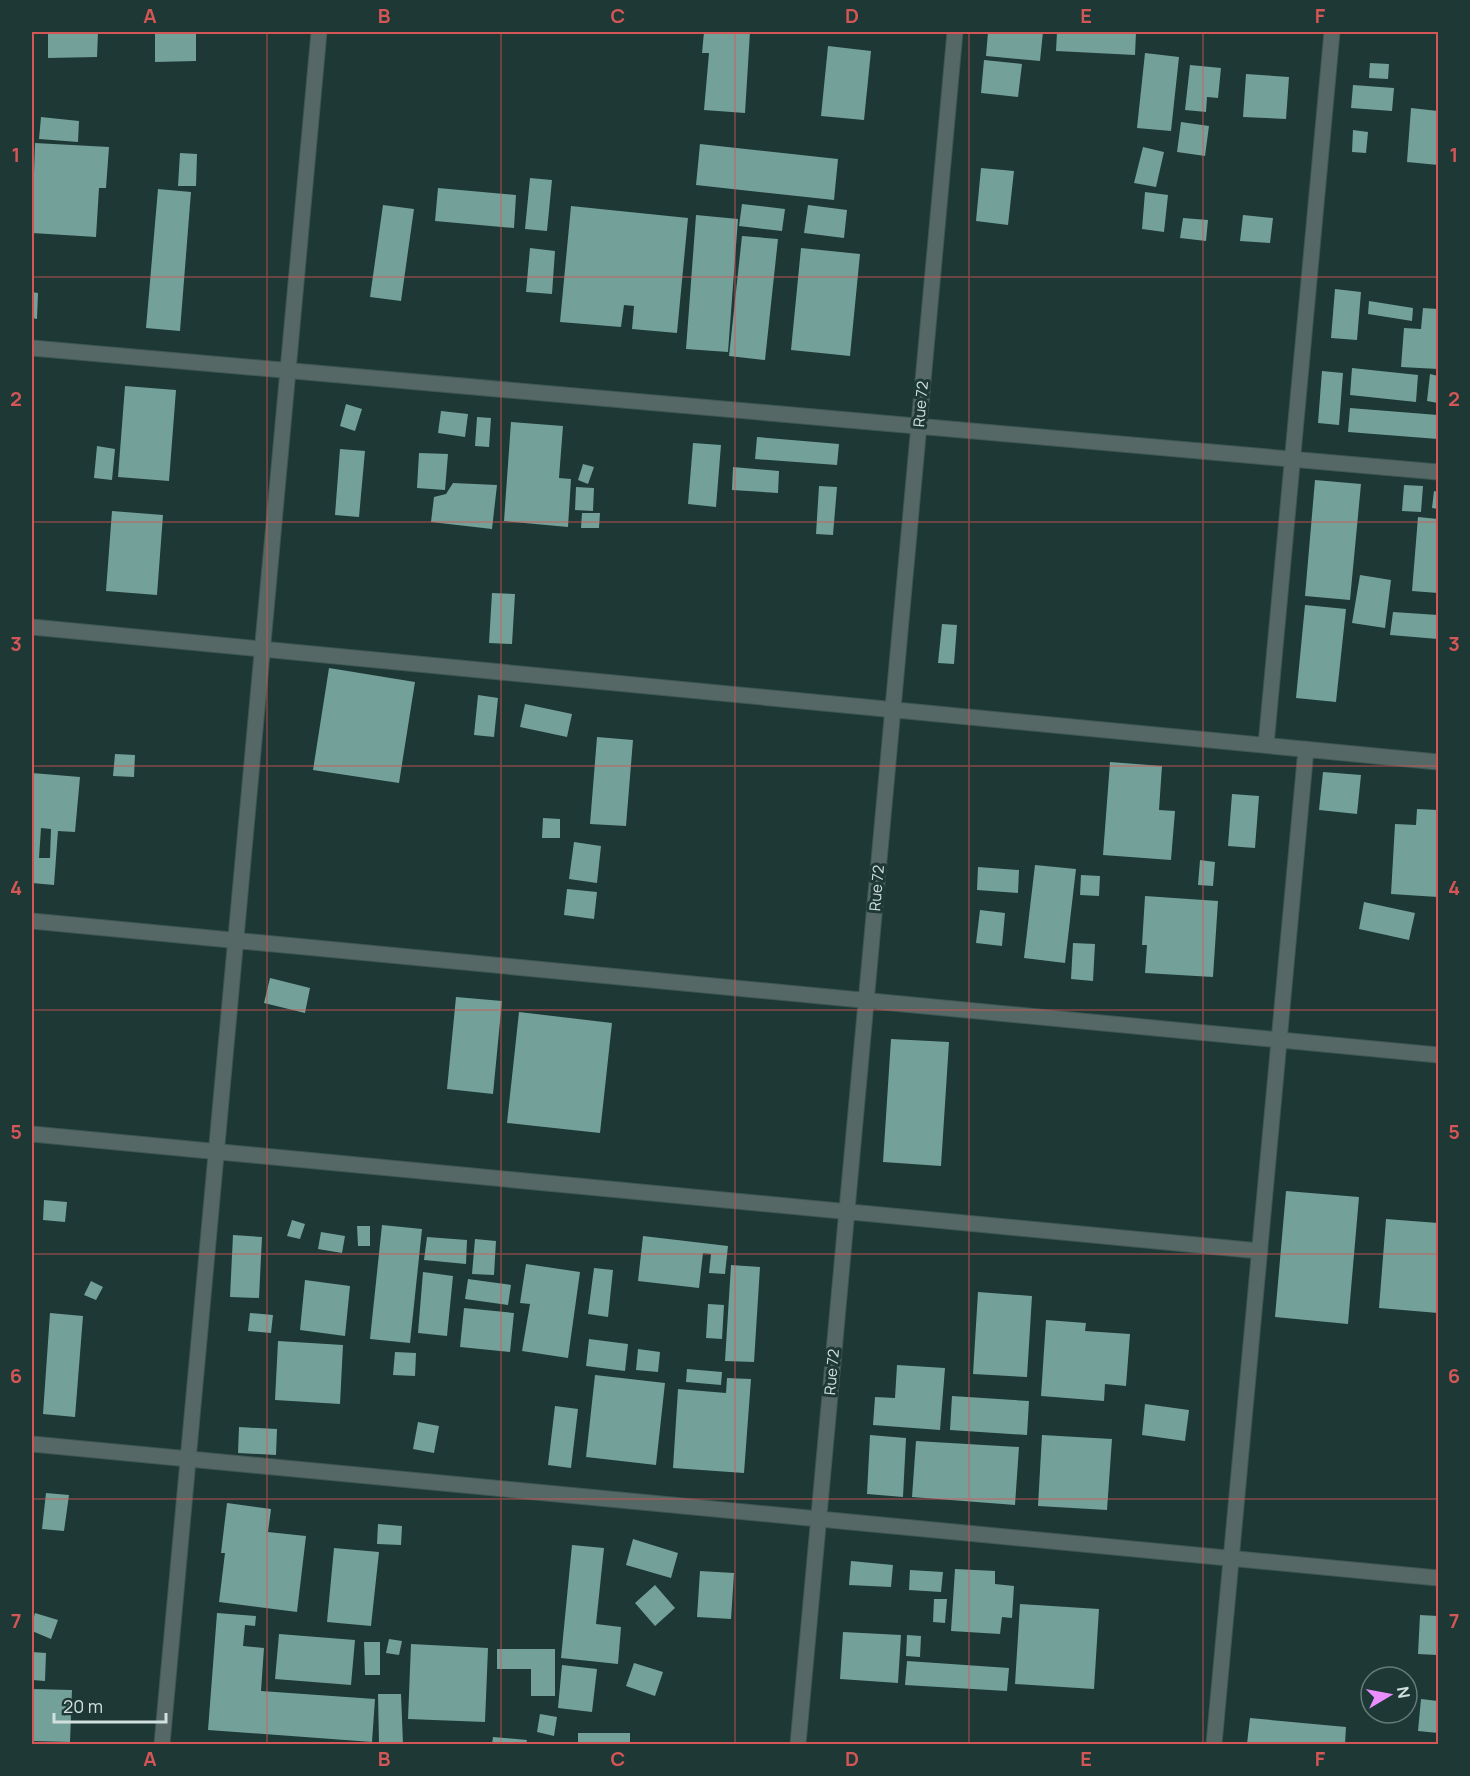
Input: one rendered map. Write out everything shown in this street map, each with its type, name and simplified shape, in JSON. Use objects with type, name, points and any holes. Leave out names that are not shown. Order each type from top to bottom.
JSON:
[{"type":"street","points":[[162,1744],[320,32]]},
{"type":"street","name":"Rue 72","points":[[798,1744],[956,32]]},
{"type":"street","points":[[1266,745],[1332,32]]},
{"type":"street","points":[[32,348],[1438,471]]},
{"type":"street","points":[[32,627],[1438,762]]},
{"type":"street","points":[[1214,1744],[1306,749]]},
{"type":"street","points":[[32,921],[1438,1055]]},
{"type":"street","points":[[32,1134],[1260,1251]]},
{"type":"street","points":[[32,1444],[1438,1578]]},
{"type":"building","points":[[48,32],[98,32],[97,57],[48,58]]},
{"type":"building","points":[[155,32],[196,32],[196,61],[155,62]]},
{"type":"building","points":[[704,32],[750,32],[745,113],[704,110],[709,53],[702,53]]},
{"type":"building","points":[[988,32],[1043,32],[1040,61],[986,56]]},
{"type":"building","points":[[1057,32],[1136,32],[1135,55],[1056,51]]},
{"type":"building","points":[[828,46],[871,51],[864,120],[821,116]]},
{"type":"building","points":[[1145,53],[1179,57],[1171,131],[1137,128]]},
{"type":"building","points":[[984,60],[1022,64],[1018,97],[981,93]]},
{"type":"building","points":[[1370,63],[1389,64],[1388,79],[1369,78]]},
{"type":"building","points":[[1190,65],[1221,68],[1218,98],[1207,97],[1206,112],[1185,110]]},
{"type":"building","points":[[1246,74],[1289,77],[1286,119],[1243,117]]},
{"type":"building","points":[[1353,85],[1394,88],[1392,111],[1351,108]]},
{"type":"building","points":[[1411,108],[1438,111],[1438,165],[1407,162]]},
{"type":"building","points":[[41,117],[79,121],[78,142],[39,139]]},
{"type":"building","points":[[1181,122],[1209,126],[1205,156],[1177,152]]},
{"type":"building","points":[[1353,130],[1368,132],[1366,153],[1352,152]]},
{"type":"building","points":[[35,143],[109,147],[106,188],[99,188],[96,237],[32,233]]},
{"type":"building","points":[[700,144],[838,159],[834,200],[696,185]]},
{"type":"building","points":[[1143,147],[1164,152],[1156,187],[1134,183]]},
{"type":"building","points":[[180,153],[197,154],[196,186],[178,186]]},
{"type":"building","points":[[981,168],[1014,171],[1008,225],[976,221]]},
{"type":"building","points":[[530,178],[552,180],[547,231],[525,229]]},
{"type":"building","points":[[438,188],[516,195],[514,228],[435,221]]},
{"type":"building","points":[[158,189],[191,192],[180,331],[146,328]]},
{"type":"building","points":[[1145,192],[1168,195],[1164,232],[1142,229]]},
{"type":"building","points":[[742,204],[785,209],[782,231],[739,226]]},
{"type":"building","points":[[383,205],[414,209],[401,301],[370,297]]},
{"type":"building","points":[[808,205],[847,210],[844,238],[804,233]]},
{"type":"building","points":[[571,206],[688,218],[677,333],[632,329],[634,306],[624,305],[621,327],[560,322]]},
{"type":"building","points":[[696,215],[738,219],[728,352],[686,349]]},
{"type":"building","points":[[1243,215],[1273,218],[1270,243],[1240,241]]},
{"type":"building","points":[[1183,218],[1208,220],[1206,241],[1180,238]]},
{"type":"building","points":[[742,236],[778,239],[765,360],[729,356]]},
{"type":"building","points":[[530,248],[555,251],[552,294],[526,292]]},
{"type":"building","points":[[801,248],[860,254],[850,356],[791,350]]},
{"type":"building","points":[[1335,289],[1361,292],[1357,340],[1331,338]]},
{"type":"building","points":[[32,292],[38,293],[37,319],[32,318]]},
{"type":"building","points":[[1369,301],[1413,308],[1412,321],[1368,314]]},
{"type":"building","points":[[1423,308],[1438,309],[1438,369],[1401,367],[1404,328],[1421,329]]},
{"type":"building","points":[[1352,368],[1418,375],[1416,402],[1350,395]]},
{"type":"building","points":[[1322,371],[1343,373],[1339,425],[1318,423]]},
{"type":"building","points":[[1430,374],[1438,376],[1438,403],[1427,401]]},
{"type":"building","points":[[125,386],[176,390],[169,481],[118,477]]},
{"type":"building","points":[[346,404],[362,409],[355,431],[340,426]]},
{"type":"building","points":[[1350,408],[1438,415],[1438,439],[1348,432]]},
{"type":"building","points":[[441,411],[468,414],[465,437],[438,433]]},
{"type":"building","points":[[477,417],[491,418],[489,447],[475,446]]},
{"type":"building","points":[[511,422],[563,426],[559,478],[571,479],[568,527],[504,521]]},
{"type":"building","points":[[757,437],[839,444],[837,465],[755,459]]},
{"type":"building","points":[[693,443],[721,445],[716,507],[688,504]]},
{"type":"building","points":[[97,446],[115,449],[112,480],[94,478]]},
{"type":"building","points":[[340,449],[365,451],[359,517],[335,515]]},
{"type":"building","points":[[419,453],[448,454],[445,490],[417,488]]},
{"type":"building","points":[[583,464],[594,467],[588,484],[578,480]]},
{"type":"building","points":[[733,467],[779,471],[778,493],[732,490]]},
{"type":"building","points":[[1315,480],[1361,484],[1350,600],[1305,596]]},
{"type":"building","points":[[453,483],[497,485],[492,529],[431,522],[434,497],[446,494]]},
{"type":"building","points":[[1404,485],[1423,486],[1421,512],[1402,511]]},
{"type":"building","points":[[819,486],[837,487],[833,535],[816,534]]},
{"type":"building","points":[[576,487],[594,488],[593,511],[575,510]]},
{"type":"building","points":[[1434,491],[1438,492],[1438,509],[1432,508]]},
{"type":"building","points":[[112,511],[163,515],[157,595],[106,591]]},
{"type":"building","points":[[582,513],[600,513],[599,528],[581,528]]},
{"type":"building","points":[[1418,517],[1438,519],[1438,593],[1412,591]]},
{"type":"building","points":[[1360,575],[1391,580],[1385,628],[1352,623]]},
{"type":"building","points":[[492,593],[515,594],[512,644],[489,643]]},
{"type":"building","points":[[1305,605],[1346,609],[1336,702],[1296,698]]},
{"type":"building","points":[[1393,612],[1438,615],[1438,639],[1390,635]]},
{"type":"building","points":[[942,624],[957,625],[954,664],[938,663]]},
{"type":"building","points":[[329,668],[415,682],[399,783],[313,770]]},
{"type":"building","points":[[478,695],[498,698],[494,737],[474,735]]},
{"type":"building","points":[[525,704],[572,714],[567,737],[520,727]]},
{"type":"building","points":[[597,737],[633,740],[626,826],[590,824]]},
{"type":"building","points":[[115,754],[135,755],[134,777],[113,776]]},
{"type":"building","points":[[1110,762],[1162,766],[1159,810],[1175,811],[1171,860],[1103,855]]},
{"type":"building","points":[[1323,772],[1361,775],[1357,814],[1319,810]]},
{"type":"building","points":[[32,773],[80,777],[75,832],[58,831],[54,885],[32,883]],"holes":[[[41,828],[51,829],[50,858],[39,858]]]},
{"type":"building","points":[[1232,794],[1259,796],[1255,848],[1228,846]]},
{"type":"building","points":[[1417,809],[1438,810],[1438,897],[1391,894],[1395,824],[1416,825]]},
{"type":"building","points":[[543,818],[560,819],[560,838],[542,838]]},
{"type":"building","points":[[574,842],[601,846],[597,883],[569,879]]},
{"type":"building","points":[[1200,860],[1215,862],[1213,886],[1198,885]]},
{"type":"building","points":[[1035,865],[1076,869],[1065,963],[1024,958]]},
{"type":"building","points":[[978,867],[1019,870],[1018,893],[977,890]]},
{"type":"building","points":[[1081,875],[1100,876],[1099,896],[1080,895]]},
{"type":"building","points":[[567,889],[597,892],[594,919],[564,915]]},
{"type":"building","points":[[1145,896],[1218,901],[1213,977],[1145,973],[1147,945],[1142,945]]},
{"type":"building","points":[[1364,902],[1415,913],[1409,940],[1359,929]]},
{"type":"building","points":[[980,910],[1005,913],[1002,946],[976,943]]},
{"type":"building","points":[[1073,943],[1095,944],[1093,981],[1071,979]]},
{"type":"building","points":[[270,978],[310,988],[305,1013],[264,1003]]},
{"type":"building","points":[[456,997],[502,1001],[493,1094],[447,1089]]},
{"type":"building","points":[[519,1012],[612,1023],[600,1133],[507,1123]]},
{"type":"building","points":[[891,1039],[949,1042],[941,1166],[883,1162]]},
{"type":"building","points":[[1286,1191],[1359,1197],[1348,1324],[1275,1317]]},
{"type":"building","points":[[44,1200],[67,1202],[65,1222],[43,1220]]},
{"type":"building","points":[[1386,1219],[1438,1223],[1438,1313],[1379,1308]]},
{"type":"building","points":[[292,1220],[305,1224],[300,1239],[287,1236]]},
{"type":"building","points":[[382,1225],[422,1229],[410,1343],[370,1339]]},
{"type":"building","points":[[357,1226],[370,1226],[370,1246],[358,1246]]},
{"type":"building","points":[[321,1232],[345,1236],[342,1253],[318,1249]]},
{"type":"building","points":[[233,1235],[262,1237],[259,1298],[230,1297]]},
{"type":"building","points":[[643,1236],[728,1246],[725,1274],[709,1273],[711,1254],[703,1253],[699,1288],[638,1281]]},
{"type":"building","points":[[427,1237],[467,1240],[466,1264],[424,1260]]},
{"type":"building","points":[[475,1239],[496,1241],[494,1275],[472,1274]]},
{"type":"building","points":[[526,1264],[580,1272],[568,1358],[522,1351],[530,1304],[520,1303]]},
{"type":"building","points":[[731,1265],[760,1267],[754,1362],[725,1361]]},
{"type":"building","points":[[594,1268],[613,1270],[608,1317],[588,1314]]},
{"type":"building","points":[[423,1272],[453,1276],[447,1336],[418,1333]]},
{"type":"building","points":[[468,1279],[511,1285],[508,1305],[465,1299]]},
{"type":"building","points":[[305,1280],[350,1286],[345,1336],[300,1330]]},
{"type":"building","points":[[91,1281],[103,1287],[96,1300],[84,1295]]},
{"type":"building","points":[[978,1292],[1032,1296],[1027,1377],[973,1374]]},
{"type":"building","points":[[708,1304],[724,1305],[722,1339],[706,1338]]},
{"type":"building","points":[[464,1308],[514,1313],[510,1352],[460,1347]]},
{"type":"building","points":[[50,1313],[83,1316],[75,1417],[43,1414]]},
{"type":"building","points":[[250,1313],[273,1315],[271,1333],[248,1331]]},
{"type":"building","points":[[1046,1320],[1086,1323],[1085,1331],[1130,1334],[1126,1386],[1105,1384],[1104,1401],[1041,1396]]},
{"type":"building","points":[[589,1339],[628,1344],[625,1371],[586,1366]]},
{"type":"building","points":[[278,1341],[343,1345],[340,1404],[275,1400]]},
{"type":"building","points":[[638,1349],[660,1352],[658,1372],[636,1370]]},
{"type":"building","points":[[395,1352],[416,1353],[415,1376],[393,1375]]},
{"type":"building","points":[[897,1365],[945,1368],[940,1430],[873,1425],[875,1397],[895,1398]]},
{"type":"building","points":[[687,1369],[722,1372],[721,1385],[686,1382]]},
{"type":"building","points":[[595,1375],[665,1383],[656,1465],[586,1457]]},
{"type":"building","points":[[727,1378],[751,1379],[744,1473],[673,1468],[678,1389],[726,1393]]},
{"type":"building","points":[[952,1396],[1029,1401],[1027,1435],[950,1430]]},
{"type":"building","points":[[1145,1404],[1189,1410],[1185,1441],[1142,1435]]},
{"type":"building","points":[[555,1406],[578,1409],[571,1468],[548,1465]]},
{"type":"building","points":[[418,1422],[439,1426],[434,1453],[413,1449]]},
{"type":"building","points":[[239,1427],[277,1429],[276,1455],[238,1453]]},
{"type":"building","points":[[870,1435],[906,1438],[903,1497],[867,1494]]},
{"type":"building","points":[[1042,1435],[1112,1439],[1107,1510],[1038,1506]]},
{"type":"building","points":[[916,1441],[1019,1447],[1015,1505],[912,1497]]},
{"type":"building","points":[[46,1493],[69,1495],[64,1531],[42,1529]]},
{"type":"building","points":[[227,1503],[271,1509],[268,1532],[306,1536],[297,1612],[219,1602],[225,1553],[221,1553]]},
{"type":"building","points":[[378,1524],[402,1526],[401,1545],[377,1544]]},
{"type":"building","points":[[633,1539],[678,1553],[671,1578],[626,1565]]},
{"type":"building","points":[[572,1545],[604,1548],[596,1624],[621,1627],[618,1664],[561,1658]]},
{"type":"building","points":[[334,1548],[379,1552],[371,1626],[327,1622]]},
{"type":"building","points":[[851,1561],[893,1565],[891,1587],[849,1585]]},
{"type":"building","points":[[955,1569],[995,1571],[995,1584],[1014,1586],[1012,1618],[1002,1617],[1000,1634],[951,1631]]},
{"type":"building","points":[[910,1570],[943,1572],[941,1592],[909,1590]]},
{"type":"building","points":[[700,1571],[734,1573],[731,1619],[697,1617]]},
{"type":"building","points":[[655,1585],[675,1608],[655,1626],[635,1603]]},
{"type":"building","points":[[934,1599],[947,1599],[945,1623],[933,1622]]},
{"type":"building","points":[[1020,1604],[1099,1609],[1094,1689],[1015,1684]]},
{"type":"building","points":[[35,1613],[58,1620],[51,1639],[32,1631]]},
{"type":"building","points":[[217,1613],[256,1616],[255,1626],[245,1625],[243,1646],[264,1648],[261,1691],[375,1699],[372,1742],[208,1730]]},
{"type":"building","points":[[1420,1615],[1438,1616],[1437,1655],[1418,1654]]},
{"type":"building","points":[[843,1632],[901,1635],[898,1683],[840,1679]]},
{"type":"building","points":[[279,1634],[355,1640],[351,1685],[275,1679]]},
{"type":"building","points":[[907,1635],[921,1636],[920,1657],[906,1656]]},
{"type":"building","points":[[389,1639],[402,1641],[399,1655],[386,1653]]},
{"type":"building","points":[[364,1642],[380,1642],[380,1675],[365,1675]]},
{"type":"building","points":[[411,1644],[488,1648],[485,1722],[408,1719]]},
{"type":"building","points":[[497,1649],[555,1649],[555,1696],[531,1696],[531,1669],[497,1669]]},
{"type":"building","points":[[32,1652],[46,1653],[45,1681],[32,1680]]},
{"type":"building","points":[[907,1661],[1009,1668],[1007,1691],[905,1685]]},
{"type":"building","points":[[634,1663],[663,1672],[655,1696],[626,1686]]},
{"type":"building","points":[[562,1665],[597,1669],[592,1712],[558,1708]]},
{"type":"building","points":[[32,1689],[72,1690],[70,1742],[32,1741]]},
{"type":"building","points":[[378,1694],[401,1694],[403,1744],[379,1744]]},
{"type":"building","points":[[1421,1699],[1438,1701],[1438,1733],[1418,1731]]},
{"type":"building","points":[[540,1714],[557,1717],[554,1736],[537,1732]]},
{"type":"building","points":[[1250,1718],[1346,1727],[1345,1744],[1247,1744]]},
{"type":"building","points":[[578,1733],[630,1733],[630,1744],[578,1744]]},
{"type":"building","points":[[493,1737],[527,1740],[526,1744],[492,1744]]}]
